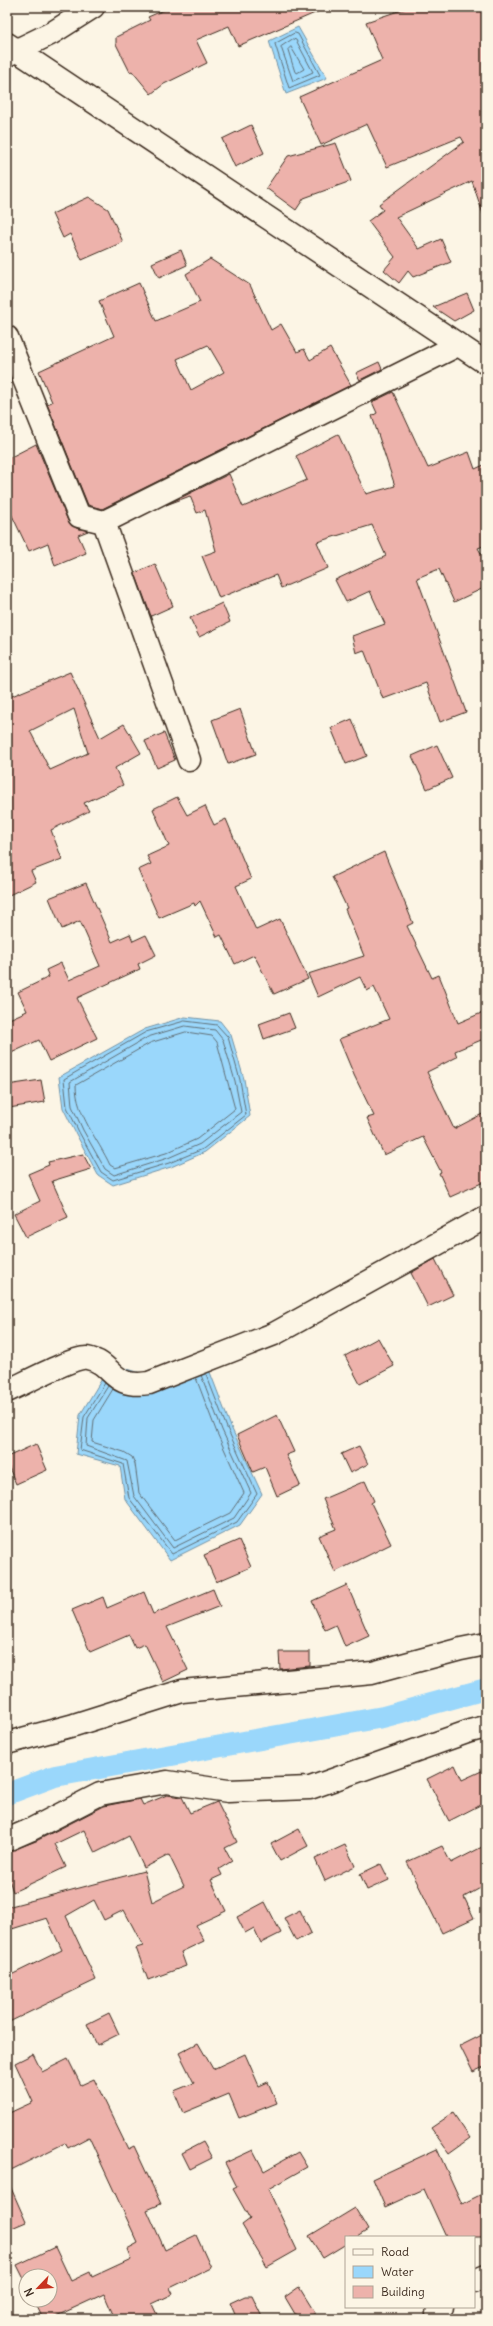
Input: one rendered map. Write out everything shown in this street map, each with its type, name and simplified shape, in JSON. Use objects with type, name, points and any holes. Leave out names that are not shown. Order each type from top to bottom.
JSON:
[{"type":"street","points":[[10,49],[52,33],[93,7]]},
{"type":"street","points":[[10,49],[486,362]]},
{"type":"street","points":[[7,337],[79,516],[104,522],[458,345]]},
{"type":"street","points":[[104,522],[189,760]]},
{"type":"street","points":[[7,1391],[72,1361],[85,1357],[98,1361],[122,1382],[135,1386],[149,1384],[274,1334],[486,1217]]},
{"type":"street","points":[[7,1743],[74,1725],[182,1691],[372,1673],[461,1649],[486,1644]]},
{"type":"street","points":[[7,1840],[30,1830],[100,1794],[167,1782],[228,1791],[310,1788],[470,1731],[486,1728]]},
{"type":"street","points":[[475,2281],[486,2276]]},
{"type":"street","points":[[438,2319],[437,2313],[441,2308]]},
{"type":"water","points":[[298,27],[327,78],[286,94],[269,41]]},
{"type":"water","points":[[185,1017],[220,1021],[231,1035],[244,1079],[250,1116],[205,1152],[171,1167],[113,1185],[98,1175],[63,1108],[59,1077],[145,1029]]},
{"type":"water","points":[[203,1354],[231,1427],[262,1494],[240,1525],[170,1560],[125,1499],[120,1466],[76,1454],[80,1415],[111,1364],[144,1374]]},
{"type":"building","points":[[171,7],[329,7],[238,46],[229,26],[196,40],[207,63],[164,84],[151,94],[132,71],[130,72],[116,44],[116,37],[150,20],[148,17]]},
{"type":"building","points":[[410,7],[486,7],[486,213],[483,214],[472,181],[396,217],[419,249],[441,239],[451,262],[413,277],[408,271],[399,283],[384,270],[395,257],[368,221],[383,210],[379,204],[464,142],[461,137],[387,167],[367,124],[321,145],[299,97],[382,60],[366,22]]},
{"type":"building","points":[[251,125],[264,153],[235,167],[222,139]]},
{"type":"building","points":[[336,143],[351,181],[304,198],[296,210],[266,188],[288,156]]},
{"type":"building","points":[[89,197],[108,209],[123,242],[82,260],[70,234],[63,238],[52,214]]},
{"type":"building","points":[[181,250],[187,265],[159,278],[152,263]]},
{"type":"building","points":[[210,259],[250,285],[271,330],[281,324],[297,352],[304,349],[310,360],[330,348],[351,385],[102,509],[88,505],[47,404],[52,402],[39,371],[114,336],[99,301],[139,283],[156,321],[200,302],[186,274]],"holes":[[[208,345],[224,372],[191,390],[177,359]]]},
{"type":"building","points":[[467,293],[474,310],[454,321],[433,307]]},
{"type":"building","points":[[379,362],[382,369],[360,380],[356,373]]},
{"type":"building","points":[[393,392],[428,468],[469,452],[475,469],[486,464],[486,545],[478,548],[486,562],[486,587],[454,602],[439,569],[417,578],[466,712],[440,722],[426,683],[383,699],[364,650],[356,653],[352,636],[385,624],[370,591],[346,602],[335,580],[386,556],[372,525],[317,542],[328,568],[281,588],[276,575],[219,598],[202,556],[216,551],[205,510],[197,513],[190,496],[166,505],[229,474],[243,507],[307,480],[296,456],[338,434],[366,494],[395,486],[372,416],[377,413],[372,402]]},
{"type":"building","points":[[36,444],[68,521],[76,528],[88,531],[78,535],[86,553],[55,566],[48,543],[29,551],[7,505],[7,459]]},
{"type":"building","points":[[155,564],[173,606],[151,616],[135,573]]},
{"type":"building","points":[[222,603],[230,622],[199,637],[190,618]]},
{"type":"building","points":[[70,672],[100,738],[124,724],[141,753],[115,768],[123,785],[84,803],[89,811],[51,830],[62,859],[31,871],[36,882],[7,896],[7,698]],"holes":[[[74,709],[88,753],[50,770],[30,731]]]},
{"type":"building","points":[[240,709],[256,754],[228,764],[212,720]]},
{"type":"building","points":[[352,719],[367,756],[346,764],[331,728]]},
{"type":"building","points":[[164,733],[175,760],[157,768],[145,741]]},
{"type":"building","points":[[437,745],[452,778],[427,789],[412,756]]},
{"type":"building","points":[[177,797],[187,815],[205,806],[214,825],[226,819],[251,879],[236,886],[256,930],[280,919],[308,979],[274,994],[254,955],[235,964],[221,935],[217,937],[200,901],[195,906],[194,903],[159,918],[138,870],[151,864],[147,856],[169,846],[153,809]]},
{"type":"building","points":[[384,852],[413,923],[407,926],[432,978],[439,975],[458,1023],[486,1011],[486,1038],[455,1051],[457,1057],[427,1072],[454,1129],[486,1112],[486,1181],[450,1197],[439,1173],[441,1172],[423,1137],[384,1155],[367,1118],[374,1116],[354,1075],[339,1039],[389,1019],[374,987],[367,991],[360,977],[318,997],[308,974],[364,956],[345,909],[347,908],[332,877]]},
{"type":"building","points":[[86,883],[112,942],[130,934],[133,941],[146,935],[156,955],[138,964],[140,969],[77,998],[97,1038],[49,1061],[39,1040],[7,1055],[7,1020],[27,1011],[18,992],[49,977],[46,970],[61,963],[69,980],[100,966],[80,921],[62,929],[49,898]]},
{"type":"building","points":[[289,1013],[295,1028],[264,1039],[259,1024]]},
{"type":"building","points":[[41,1080],[45,1102],[9,1108],[7,1085]]},
{"type":"building","points":[[83,1154],[91,1169],[52,1181],[68,1217],[26,1237],[14,1214],[40,1201],[28,1174],[49,1165],[48,1162]]},
{"type":"building","points":[[435,1259],[453,1295],[428,1307],[411,1273]]},
{"type":"building","points":[[378,1338],[394,1366],[360,1384],[345,1356]]},
{"type":"building","points":[[277,1415],[294,1452],[286,1455],[300,1485],[277,1496],[265,1467],[253,1472],[237,1435]]},
{"type":"building","points":[[36,1444],[47,1470],[16,1484],[7,1463],[7,1457]]},
{"type":"building","points":[[359,1446],[368,1464],[350,1473],[341,1454]]},
{"type":"building","points":[[365,1481],[374,1501],[371,1503],[391,1544],[335,1572],[319,1536],[336,1529],[323,1499]]},
{"type":"building","points":[[239,1540],[251,1567],[216,1582],[204,1555]]},
{"type":"building","points":[[347,1585],[369,1636],[345,1647],[336,1625],[325,1630],[312,1601]]},
{"type":"building","points":[[213,1589],[220,1606],[167,1627],[188,1670],[163,1682],[145,1644],[135,1648],[129,1635],[90,1652],[72,1610],[103,1597],[107,1608],[144,1592],[153,1614]]},
{"type":"building","points":[[279,1652],[310,1652],[310,1666],[280,1669]]},
{"type":"building","points":[[455,1765],[462,1780],[486,1769],[486,1802],[449,1821],[427,1779]]},
{"type":"building","points":[[167,1795],[182,1797],[190,1813],[217,1802],[237,1842],[225,1848],[232,1861],[219,1869],[222,1875],[211,1880],[226,1911],[196,1925],[204,1941],[181,1952],[186,1966],[148,1980],[136,1948],[143,1946],[124,1910],[104,1920],[94,1900],[66,1916],[96,1980],[7,2023],[7,1977],[62,1950],[47,1918],[12,1929],[7,1907],[144,1871],[152,1902],[184,1886],[169,1855],[144,1868],[129,1836],[95,1853],[84,1830],[55,1844],[66,1867],[13,1892],[7,1873],[7,1852],[36,1841],[104,1806],[140,1799],[143,1805]]},
{"type":"building","points":[[299,1829],[308,1846],[280,1861],[271,1844]]},
{"type":"building","points":[[345,1845],[355,1866],[325,1881],[315,1859]]},
{"type":"building","points":[[486,1845],[486,1885],[464,1897],[474,1918],[442,1933],[407,1862],[442,1846],[451,1863]]},
{"type":"building","points":[[381,1864],[389,1880],[367,1890],[360,1874]]},
{"type":"building","points":[[265,1902],[281,1933],[261,1943],[254,1928],[245,1933],[237,1917]]},
{"type":"building","points":[[300,1910],[311,1933],[296,1941],[284,1918]]},
{"type":"building","points":[[109,2013],[119,2034],[97,2045],[87,2024]]},
{"type":"building","points":[[486,2033],[486,2066],[473,2072],[460,2046]]},
{"type":"building","points":[[198,2043],[213,2069],[245,2054],[259,2086],[268,2082],[277,2103],[239,2118],[229,2094],[183,2113],[174,2091],[194,2083],[179,2053]]},
{"type":"building","points":[[33,2054],[42,2072],[68,2059],[81,2085],[94,2079],[128,2149],[134,2146],[161,2204],[147,2210],[165,2250],[196,2235],[211,2268],[170,2288],[173,2294],[152,2304],[159,2319],[115,2319],[104,2294],[50,2319],[43,2319],[38,2308],[58,2308],[58,2268],[18,2268],[17,2265],[55,2247],[71,2281],[90,2272],[92,2277],[131,2259],[127,2249],[138,2243],[89,2137],[68,2148],[65,2143],[7,2172],[7,2114],[33,2102],[15,2063]]},
{"type":"building","points":[[453,2113],[470,2138],[449,2153],[431,2128]]},
{"type":"building","points":[[203,2142],[212,2158],[190,2169],[182,2153]]},
{"type":"building","points":[[437,2149],[462,2204],[486,2192],[486,2237],[446,2236],[424,2189],[385,2207],[373,2179]]},
{"type":"building","points":[[253,2150],[264,2171],[298,2152],[307,2167],[268,2189],[297,2250],[267,2267],[242,2225],[250,2219],[233,2189],[237,2187],[225,2163]]},
{"type":"building","points":[[7,2179],[26,2222],[7,2230]]},
{"type":"building","points":[[355,2208],[368,2230],[359,2236],[345,2236],[345,2245],[323,2258],[309,2236]]},
{"type":"building","points":[[299,2287],[315,2313],[305,2319],[298,2319],[285,2297]]},
{"type":"building","points":[[245,2296],[252,2296],[263,2319],[237,2319],[230,2303]]},
{"type":"waterway","points":[[7,1794],[55,1776],[383,1717],[486,1689]]}]
